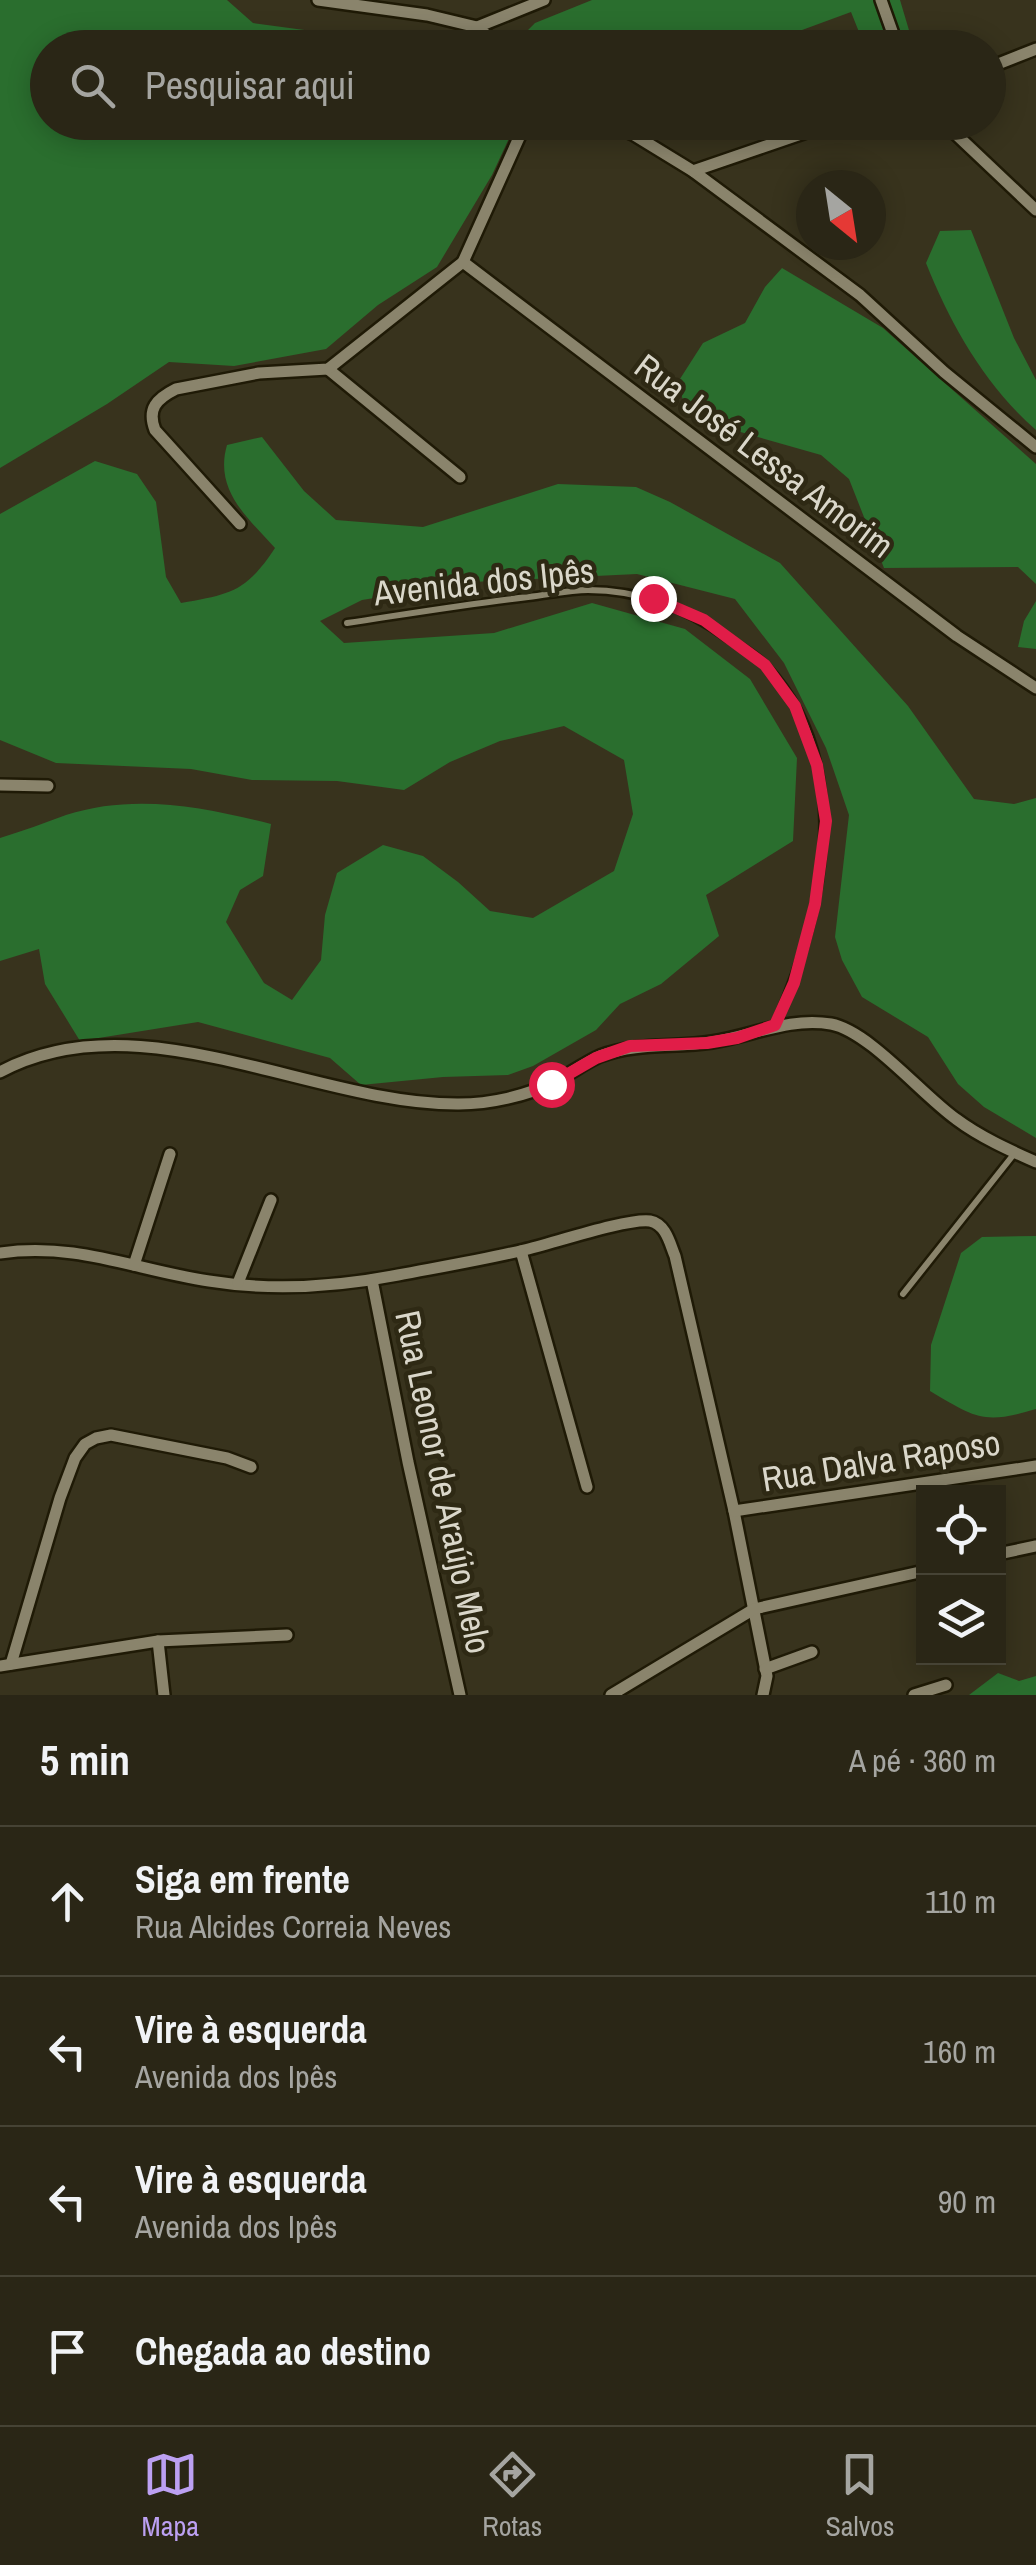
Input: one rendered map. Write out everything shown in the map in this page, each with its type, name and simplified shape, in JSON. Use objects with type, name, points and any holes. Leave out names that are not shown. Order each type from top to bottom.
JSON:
[{"type":"street","points":[[318,0],[428,15],[482,30]]},
{"type":"street","points":[[477,26],[544,0]]},
{"type":"street","points":[[881,0],[892,30]]},
{"type":"street","points":[[1006,61],[1036,50]]},
{"type":"street","points":[[240,524],[156,430],[150,418],[152,407],[176,389],[258,373],[328,368],[463,262],[518,140]]},
{"type":"street","points":[[641,140],[694,172],[860,295],[944,372],[1036,447]]},
{"type":"street","points":[[694,172],[785,140]]},
{"type":"street","points":[[963,140],[1036,210]]},
{"type":"street","name":"Rua José Lessa Amorim","points":[[463,262],[957,636],[1036,688]]},
{"type":"street","points":[[328,368],[460,477]]},
{"type":"street","points":[[0,785],[48,786]]},
{"type":"street","points":[[0,1072],[68,1051],[110,1046],[176,1050],[386,1097],[458,1104],[500,1100],[551,1084],[596,1058],[630,1046],[707,1043],[775,1025],[832,1024],[856,1034],[957,1120],[1036,1162]]},
{"type":"street","points":[[134,1265],[170,1154]]},
{"type":"street","points":[[238,1284],[271,1200]]},
{"type":"street","points":[[0,1253],[36,1248],[210,1282],[297,1288],[372,1280],[650,1221],[666,1233],[734,1511],[765,1668],[763,1695]]},
{"type":"street","points":[[521,1251],[587,1487]]},
{"type":"street","name":"Rua Leonor de Araújo Melo","points":[[372,1280],[460,1695]]},
{"type":"street","points":[[251,1467],[226,1458],[111,1435],[85,1444],[75,1458],[60,1498],[6,1665],[158,1641],[287,1635]]},
{"type":"street","name":"Rua Dalva Raposo","points":[[734,1511],[1036,1466]]},
{"type":"street","points":[[1006,1552],[1036,1546]]},
{"type":"street","points":[[611,1695],[754,1608],[916,1573]]},
{"type":"street","points":[[158,1641],[164,1695]]},
{"type":"street","points":[[765,1668],[812,1652]]},
{"type":"street","points":[[914,1695],[946,1685]]},
{"type":"lane","name":"Avenida dos Ipês","points":[[347,622],[589,590],[653,598],[704,620],[765,665],[795,706],[817,765],[826,821],[815,904],[794,983],[775,1025]]},
{"type":"lane","points":[[903,1294],[1015,1153]]},
{"type":"green space","points":[[0,0],[227,0],[253,23],[305,30],[30,30],[30,140],[508,140],[437,267],[378,305],[326,349],[234,366],[169,362],[0,468]]},
{"type":"green space","points":[[592,0],[900,0],[909,30],[858,30],[851,12],[802,30],[528,30],[535,23]]},
{"type":"green space","points":[[971,230],[1014,338],[1036,380],[1036,430],[1001,394],[971,353],[926,263],[940,231]]},
{"type":"green space","points":[[782,268],[883,328],[1036,464],[1036,584],[1018,567],[884,568],[849,479],[821,455],[709,423],[684,404],[678,382],[703,343],[745,323],[765,287]]},
{"type":"green space","points":[[262,437],[304,491],[336,520],[423,527],[558,484],[636,487],[780,563],[908,706],[974,799],[1014,804],[1036,798],[1036,1138],[984,1107],[958,1084],[928,1037],[862,997],[842,960],[835,937],[849,815],[826,748],[784,663],[735,599],[637,574],[472,582],[362,600],[320,621],[344,643],[494,633],[592,603],[685,629],[750,679],[797,758],[793,841],[706,895],[719,936],[661,984],[620,1004],[596,1030],[533,1066],[508,1075],[361,1085],[330,1058],[198,1022],[80,1041],[45,984],[39,949],[0,961],[0,838],[66,815],[117,805],[195,808],[271,824],[263,876],[240,890],[226,922],[264,983],[292,1000],[321,960],[325,915],[337,873],[383,845],[423,856],[490,911],[533,918],[614,871],[633,814],[624,760],[564,726],[500,741],[450,762],[404,790],[337,781],[252,780],[191,769],[56,763],[0,740],[0,514],[95,461],[137,474],[156,502],[166,577],[181,603],[213,597],[246,582],[275,548],[236,502],[225,476],[227,445]]},
{"type":"green space","points":[[1036,601],[1036,649],[1018,647],[1024,621]]},
{"type":"green space","points":[[1036,1236],[1036,1409],[1004,1417],[970,1413],[930,1391],[931,1345],[961,1253],[982,1237]]},
{"type":"green space","points":[[998,1673],[1019,1681],[1036,1676],[1036,1695],[969,1695]]},
{"type":"route","points":[[551,1084],[596,1058],[630,1046],[707,1043],[775,1025],[794,983],[815,904],[826,821],[817,765],[795,706],[765,665],[704,620],[653,598]]}]
